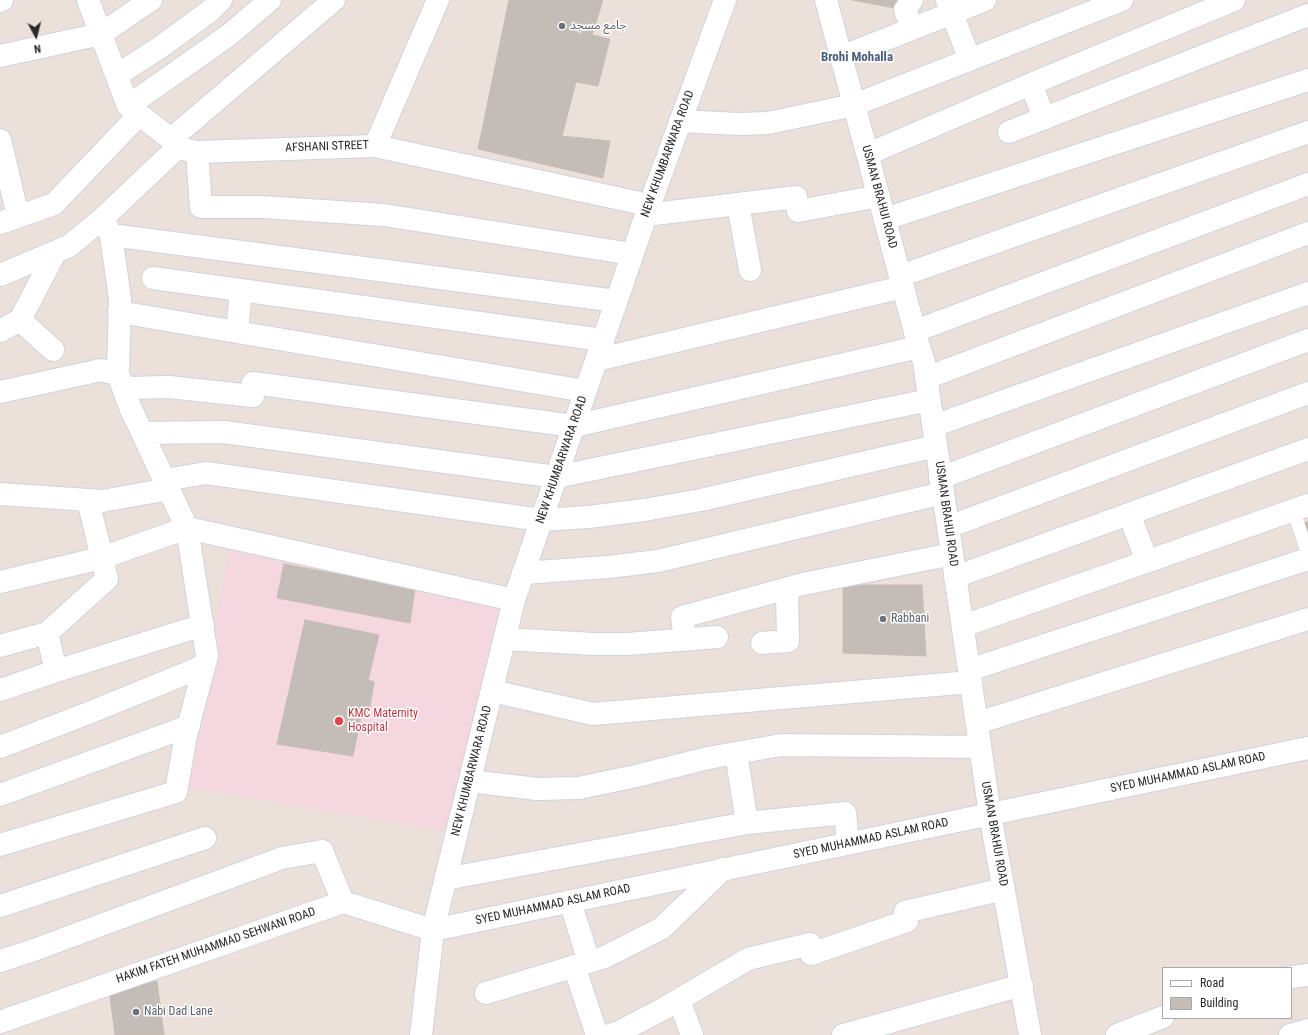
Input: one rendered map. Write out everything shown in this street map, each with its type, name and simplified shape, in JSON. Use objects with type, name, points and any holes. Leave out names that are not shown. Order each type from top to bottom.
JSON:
[{"type":"street","points":[[88,0],[117,76],[134,110],[182,146],[201,207],[262,207],[384,215],[632,254]]},
{"type":"street","points":[[0,56],[101,34],[151,0]]},
{"type":"street","points":[[117,76],[210,11],[221,0]]},
{"type":"street","points":[[0,140],[9,220],[54,204],[134,110],[229,35],[270,0]]},
{"type":"street","points":[[0,274],[70,246],[107,227],[182,146],[334,0]]},
{"type":"street","points":[[375,146],[438,0]]},
{"type":"street","name":"NEW KHUMBARWARA ROAD","points":[[421,1035],[433,930],[514,600],[632,254],[725,0]]},
{"type":"street","name":"USMAN BRAHUI ROAD","points":[[826,0],[924,362],[990,814],[1030,1035]]},
{"type":"street","points":[[912,0],[905,10],[912,29]]},
{"type":"street","points":[[841,56],[912,29],[950,6],[985,0]]},
{"type":"street","points":[[680,121],[738,124],[768,123],[854,105],[1122,0]]},
{"type":"street","points":[[868,154],[1031,84],[1234,0]]},
{"type":"street","points":[[950,6],[970,60]]},
{"type":"street","points":[[1009,132],[1308,15]]},
{"type":"street","points":[[885,219],[1308,80]]},
{"type":"street","points":[[1031,84],[1044,118]]},
{"type":"street","points":[[153,278],[241,290],[599,350],[902,282],[1308,132]]},
{"type":"street","name":"AFSHANI STREET","points":[[182,146],[375,146],[648,210],[738,204],[796,197],[798,211],[879,196]]},
{"type":"street","points":[[0,392],[101,370],[121,381],[169,388],[252,396],[253,383],[574,426],[917,339],[1308,184]]},
{"type":"street","points":[[738,204],[750,270]]},
{"type":"street","points":[[107,227],[616,301]]},
{"type":"street","points":[[0,845],[176,792],[189,726],[207,656],[187,528],[130,407],[121,381],[120,299],[107,227]]},
{"type":"street","points":[[926,378],[1308,233]]},
{"type":"street","points":[[0,331],[20,320],[55,252]]},
{"type":"street","points":[[237,332],[241,290]]},
{"type":"street","points":[[0,494],[102,501],[206,473],[541,520],[589,517],[644,510],[701,500],[934,436],[1308,293]]},
{"type":"street","points":[[119,312],[585,391]]},
{"type":"street","points":[[20,320],[53,350]]},
{"type":"street","points":[[523,573],[608,567],[658,561],[942,485],[1308,340]]},
{"type":"street","points":[[948,528],[1308,392]]},
{"type":"street","points":[[142,433],[224,432],[556,477],[929,400]]},
{"type":"street","points":[[955,577],[1308,449]]},
{"type":"street","points":[[0,646],[47,633],[107,580],[88,500]]},
{"type":"street","points":[[963,626],[1301,507]]},
{"type":"street","points":[[1129,514],[1147,561]]},
{"type":"street","points":[[0,582],[101,558],[187,528],[514,600]]},
{"type":"street","points":[[685,639],[682,617],[803,584],[952,554]]},
{"type":"street","points":[[492,690],[593,714],[970,676],[1308,559]]},
{"type":"street","points":[[762,643],[788,641],[787,589]]},
{"type":"street","points":[[977,723],[1308,619]]},
{"type":"street","points":[[0,690],[203,625]]},
{"type":"street","points":[[47,633],[56,671]]},
{"type":"street","points":[[504,639],[594,644],[628,644],[717,637]]},
{"type":"street","points":[[0,746],[86,714],[204,666]]},
{"type":"street","points":[[0,795],[189,726]]},
{"type":"street","points":[[470,781],[537,789],[579,788],[636,776],[708,758],[781,746],[980,747]]},
{"type":"street","name":"SYED MUHAMMAD ASLAM ROAD","points":[[433,930],[1308,748]]},
{"type":"street","points":[[736,753],[747,823]]},
{"type":"street","points":[[446,879],[747,823],[845,813],[848,843]]},
{"type":"street","points":[[0,906],[205,838]]},
{"type":"street","points":[[0,961],[31,951],[282,858],[322,851],[343,902],[433,930]]},
{"type":"street","points":[[486,993],[605,957],[662,928],[723,869]]},
{"type":"street","points":[[610,1035],[619,1032],[679,1000],[748,959],[810,944],[811,954],[907,921],[905,912],[1004,889]]},
{"type":"street","points":[[570,901],[581,964],[597,1035]]},
{"type":"street","name":"HAKIM FATEH MUHAMMAD SEHWANI ROAD","points":[[0,1022],[343,902]]},
{"type":"street","points":[[1292,977],[1308,975]]},
{"type":"street","points":[[843,1035],[1022,985]]},
{"type":"street","points":[[679,1000],[692,1035]]},
{"type":"street","points":[[1117,1035],[1162,1017]]},
{"type":"street","points":[[1290,1035],[1308,1030]]},
{"type":"lane","points":[[1301,507],[1308,554]]},
{"type":"shaded area","name":"KMC Maternity Hospital","points":[[232,538],[514,600],[457,833],[181,786]]},
{"type":"building","points":[[509,0],[603,0],[592,35],[610,39],[598,86],[576,82],[562,136],[610,141],[603,178],[478,149]]},
{"type":"building","points":[[852,0],[912,0],[905,10]]},
{"type":"building","points":[[1308,522],[1308,552],[1302,524]]},
{"type":"building","points":[[284,564],[415,589],[410,623],[277,598]]},
{"type":"building","name":"Rabbani","points":[[843,585],[922,585],[926,656],[843,653]]},
{"type":"building","points":[[305,620],[379,635],[368,680],[374,682],[369,712],[362,711],[353,756],[277,744]]},
{"type":"building","name":"Nabi Dad Lane","points":[[157,981],[164,1035],[115,1035],[109,989]]},
{"type":"place","name":"جامع مسجد","points":[[562,26]]},
{"type":"place","name":"Rabbani","points":[[883,619]]},
{"type":"place","name":"KMC Maternity Hospital","points":[[339,721]]},
{"type":"place","name":"Nabi Dad Lane","points":[[136,1012]]},
{"type":"district","name":"Brohi Mohalla","points":[[857,58]]}]
